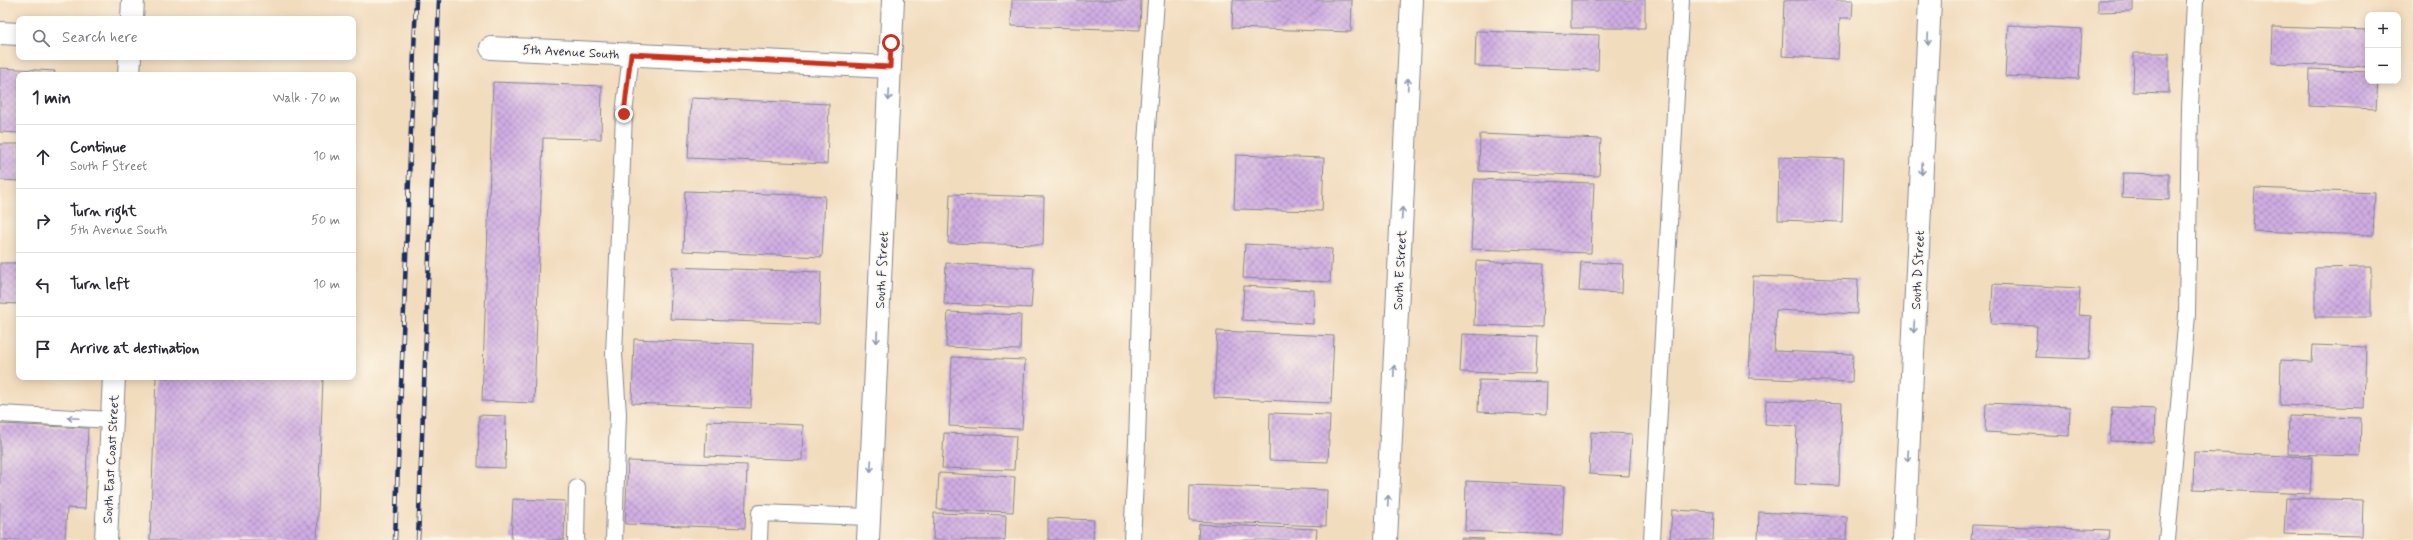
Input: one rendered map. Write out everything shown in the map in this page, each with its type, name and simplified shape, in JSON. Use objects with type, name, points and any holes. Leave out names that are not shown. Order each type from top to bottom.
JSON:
[{"type":"street","points":[[132,16],[133,0]]},
{"type":"street","name":"South F Street","points":[[868,540],[893,0]]},
{"type":"street","name":"South E Street","points":[[1386,540],[1412,0]]},
{"type":"street","name":"South D Street","points":[[1904,540],[1930,0]]},
{"type":"street","points":[[0,33],[16,34]]},
{"type":"street","name":"5th Avenue South","points":[[491,48],[890,67]]},
{"type":"street","points":[[129,72],[130,60]]},
{"type":"street","name":"South East Coast Street","points":[[106,540],[114,380]]},
{"type":"lane","points":[[1132,540],[1137,434],[1146,143],[1156,0]]},
{"type":"lane","points":[[1652,540],[1681,0]]},
{"type":"lane","points":[[2167,540],[2187,315],[2189,116],[2195,0]]},
{"type":"lane","points":[[614,540],[618,414],[614,354],[624,114],[631,54]]},
{"type":"lane","points":[[0,414],[112,420]]},
{"type":"lane","points":[[576,540],[577,488]]},
{"type":"lane","points":[[759,540],[760,513],[869,517]]},
{"type":"building","points":[[1012,0],[1141,0],[1140,30],[1011,26]]},
{"type":"building","points":[[1233,0],[1352,0],[1351,32],[1232,28]]},
{"type":"building","points":[[1571,0],[1645,0],[1645,28],[1571,28]]},
{"type":"building","points":[[1784,0],[1853,0],[1852,18],[1840,18],[1838,59],[1782,56]]},
{"type":"building","points":[[2098,0],[2133,0],[2133,11],[2098,12]]},
{"type":"building","points":[[2008,25],[2082,29],[2079,79],[2005,76]]},
{"type":"building","points":[[2273,27],[2365,30],[2365,67],[2272,63]]},
{"type":"building","points":[[1476,31],[1599,35],[1598,70],[1475,66]]},
{"type":"building","points":[[2134,53],[2169,53],[2169,93],[2133,92]]},
{"type":"building","points":[[0,68],[55,71],[16,72],[16,133],[0,132]]},
{"type":"building","points":[[2310,69],[2365,72],[2365,84],[2378,84],[2376,109],[2309,106]]},
{"type":"building","points":[[493,82],[602,86],[601,139],[543,138],[534,403],[482,401]]},
{"type":"building","points":[[691,98],[829,104],[827,164],[688,158]]},
{"type":"building","points":[[1480,134],[1601,139],[1599,176],[1479,171]]},
{"type":"building","points":[[0,144],[16,144],[16,181],[0,180]]},
{"type":"building","points":[[1236,155],[1324,158],[1322,211],[1234,209]]},
{"type":"building","points":[[1779,157],[1844,159],[1842,222],[1778,220]]},
{"type":"building","points":[[2123,173],[2169,174],[2169,200],[2122,198]]},
{"type":"building","points":[[1474,179],[1594,183],[1591,253],[1471,249]]},
{"type":"building","points":[[2255,188],[2375,193],[2373,235],[2253,231]]},
{"type":"building","points":[[685,191],[825,196],[822,257],[683,251]]},
{"type":"building","points":[[950,194],[1044,197],[1043,245],[948,243]]},
{"type":"building","points":[[1245,244],[1332,249],[1330,282],[1243,278]]},
{"type":"building","points":[[1476,261],[1544,264],[1542,327],[1474,325]]},
{"type":"building","points":[[1581,262],[1623,264],[1622,293],[1579,291]]},
{"type":"building","points":[[0,263],[16,263],[16,304],[0,303]]},
{"type":"building","points":[[946,263],[1034,268],[1031,308],[944,304]]},
{"type":"building","points":[[672,267],[821,272],[819,324],[670,319]]},
{"type":"building","points":[[2371,267],[2371,317],[2315,317],[2315,268]]},
{"type":"building","points":[[1753,276],[1858,280],[1857,314],[1776,310],[1774,351],[1853,354],[1852,382],[1749,378]]},
{"type":"building","points":[[1993,284],[2080,288],[2078,315],[2091,316],[2089,359],[2035,357],[2037,326],[1991,324]]},
{"type":"building","points":[[1244,286],[1314,290],[1313,324],[1242,320]]},
{"type":"building","points":[[948,312],[1021,315],[1020,350],[946,347]]},
{"type":"building","points":[[1217,331],[1334,336],[1331,403],[1214,398]]},
{"type":"building","points":[[1462,334],[1537,337],[1535,374],[1460,372]]},
{"type":"building","points":[[634,339],[753,344],[751,408],[632,403]]},
{"type":"building","points":[[2313,345],[2366,347],[2364,408],[2280,405],[2281,360],[2312,362]]},
{"type":"building","points":[[952,357],[1025,360],[1022,429],[949,426]]},
{"type":"building","points":[[156,380],[323,380],[317,540],[150,540]]},
{"type":"building","points":[[1479,380],[1547,382],[1546,415],[1478,412]]},
{"type":"building","points":[[1766,400],[1842,403],[1839,486],[1795,484],[1797,426],[1765,424]]},
{"type":"building","points":[[1986,403],[2070,407],[2069,436],[1985,432]]},
{"type":"building","points":[[2112,407],[2155,409],[2154,442],[2110,441]]},
{"type":"building","points":[[1270,413],[1330,415],[1328,462],[1269,460]]},
{"type":"building","points":[[479,415],[506,416],[505,468],[478,467]]},
{"type":"building","points":[[2289,416],[2361,418],[2360,456],[2288,454]]},
{"type":"building","points":[[707,421],[803,425],[802,460],[705,456]]},
{"type":"building","points":[[0,424],[88,428],[85,509],[67,508],[65,540],[0,540]]},
{"type":"building","points":[[1591,432],[1632,434],[1629,476],[1589,474]]},
{"type":"building","points":[[944,433],[1016,436],[1014,470],[942,468]]},
{"type":"building","points":[[2194,452],[2312,457],[2310,494],[2193,489]]},
{"type":"building","points":[[628,461],[747,465],[745,528],[625,524]]},
{"type":"building","points":[[939,473],[1015,477],[1013,512],[937,509]]},
{"type":"building","points":[[1466,481],[1564,486],[1562,535],[1465,531]]},
{"type":"building","points":[[1190,485],[1327,490],[1326,526],[1189,521]]},
{"type":"building","points":[[2286,498],[2363,500],[2362,536],[2284,534]]},
{"type":"building","points":[[513,499],[565,501],[564,540],[511,540]]},
{"type":"building","points":[[1672,510],[1714,512],[1713,540],[1670,540]]},
{"type":"building","points":[[1759,512],[1847,517],[1846,540],[1758,540]]},
{"type":"building","points":[[934,513],[1006,515],[1005,540],[933,540]]},
{"type":"building","points":[[1048,518],[1094,520],[1093,540],[1048,540]]},
{"type":"building","points":[[1199,524],[1317,529],[1316,540],[1198,540]]},
{"type":"building","points":[[1972,525],[2110,530],[2109,540],[1971,540]]},
{"type":"building","points":[[1461,538],[1484,539],[1484,540],[1461,540]]},
{"type":"railway","points":[[395,540],[416,0]]},
{"type":"railway","points":[[418,540],[439,0]]},
{"type":"route","points":[[624,114],[631,54],[890,67],[891,43]]}]
